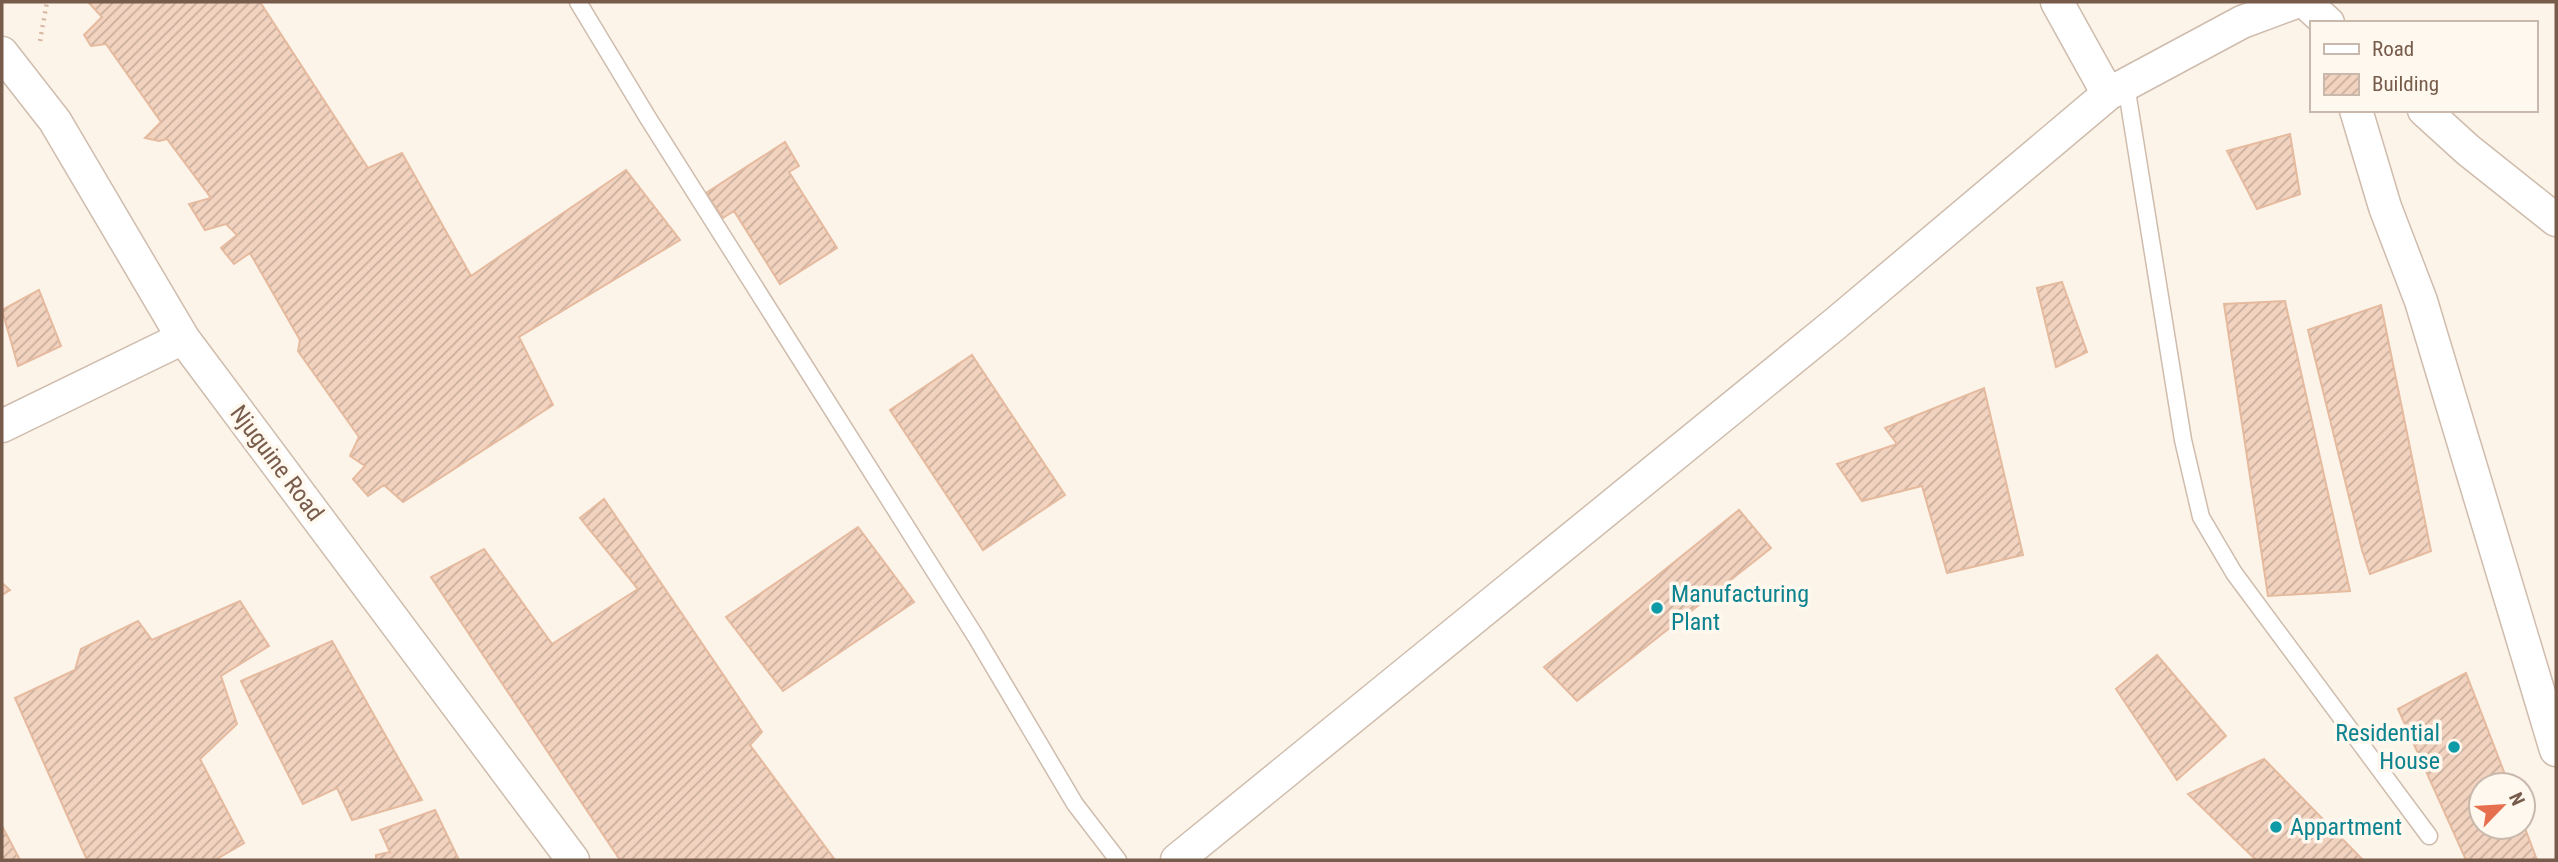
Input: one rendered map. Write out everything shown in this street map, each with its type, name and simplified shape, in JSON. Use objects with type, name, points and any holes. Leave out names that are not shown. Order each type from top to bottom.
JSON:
[{"type":"street","points":[[2057,2],[2117,89]]},
{"type":"street","points":[[1177,860],[1835,324],[2117,89],[2242,22],[2296,2]]},
{"type":"street","points":[[2305,2],[2326,21]]},
{"type":"street","name":"Njuguine Road","points":[[2,53],[55,121],[183,338],[573,860]]},
{"type":"street","points":[[2357,112],[2385,207],[2421,301],[2556,750]]},
{"type":"street","points":[[2426,112],[2468,150],[2556,220]]},
{"type":"street","points":[[2,426],[183,338]]},
{"type":"lane","points":[[578,2],[648,118],[969,625],[1075,804],[1118,860]]},
{"type":"lane","points":[[2117,89],[2183,440],[2201,517],[2234,573],[2429,836]]},
{"type":"building","points":[[88,2],[260,2],[368,168],[402,153],[471,276],[626,170],[680,240],[519,337],[553,405],[403,502],[384,485],[368,496],[353,479],[365,466],[350,456],[359,437],[298,351],[300,340],[250,253],[234,264],[221,248],[237,235],[226,224],[205,230],[189,204],[211,198],[167,139],[159,141],[145,138],[161,122],[106,44],[91,46],[84,35],[102,17]]},
{"type":"building","points":[[2290,134],[2300,194],[2257,209],[2227,151]]},
{"type":"building","points":[[785,142],[799,166],[789,172],[837,248],[780,284],[734,211],[723,218],[706,193]]},
{"type":"building","points":[[2062,282],[2087,352],[2056,367],[2037,288]]},
{"type":"building","points":[[39,290],[61,346],[18,366],[2,310]]},
{"type":"building","points":[[2285,301],[2350,591],[2268,596],[2224,304]]},
{"type":"building","points":[[2381,305],[2431,551],[2370,574],[2308,330]]},
{"type":"building","points":[[972,355],[1065,495],[983,550],[890,410]]},
{"type":"building","points":[[1984,388],[2023,555],[1947,573],[1922,486],[1862,501],[1837,464],[1897,444],[1885,428]]},
{"type":"building","points":[[604,499],[762,732],[750,745],[835,860],[620,860],[431,577],[484,549],[552,644],[638,589],[580,518]]},
{"type":"building","name":"Manufacturing Plant","points":[[1739,510],[1771,548],[1577,701],[1544,667]]},
{"type":"building","points":[[858,527],[914,602],[783,691],[726,617]]},
{"type":"building","points":[[2,583],[10,590],[2,595]]},
{"type":"building","points":[[240,601],[269,646],[221,676],[237,724],[200,759],[244,843],[215,860],[87,860],[15,698],[75,670],[81,649],[138,621],[152,640]]},
{"type":"building","points":[[332,641],[422,800],[352,820],[337,788],[303,804],[241,681]]},
{"type":"building","points":[[2157,655],[2226,736],[2177,780],[2116,689]]},
{"type":"building","name":"Residential House","points":[[2466,673],[2504,771],[2467,771],[2467,841],[2530,841],[2537,860],[2466,860],[2398,709]]},
{"type":"building","name":"Appartment","points":[[2264,759],[2363,860],[2256,860],[2188,794]]},
{"type":"building","points":[[435,810],[459,860],[376,860],[376,855],[390,852],[380,830]]},
{"type":"building","points":[[2,826],[20,860],[2,860]]},
{"type":"place","name":"Manufacturing Plant","points":[[1657,608]]},
{"type":"place","name":"Residential House","points":[[2454,747]]},
{"type":"place","name":"Appartment","points":[[2276,827]]}]
